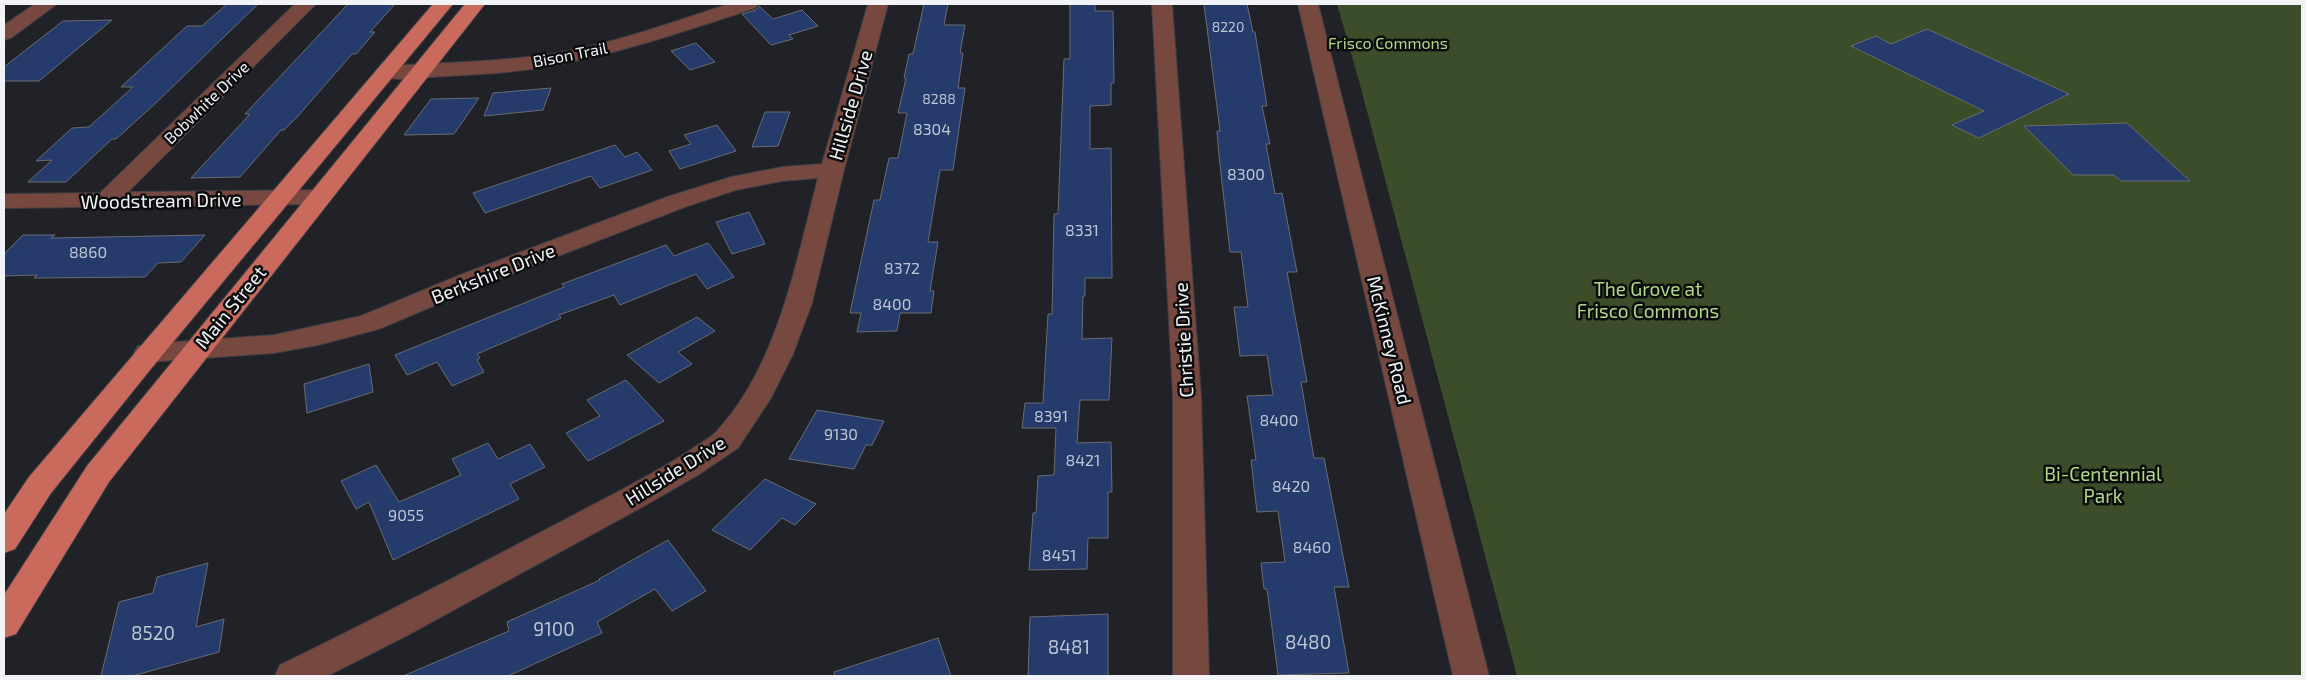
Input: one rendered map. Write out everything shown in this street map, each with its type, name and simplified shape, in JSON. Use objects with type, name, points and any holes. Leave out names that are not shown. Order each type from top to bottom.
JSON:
[{"type":"main road","name":"Main Street","points":[[4,540],[40,485],[148,353],[443,4]]},
{"type":"main road","name":"Main Street","points":[[4,624],[98,474],[318,197],[475,4]]},
{"type":"street","points":[[4,34],[47,4]]},
{"type":"street","name":"Bobwhite Drive","points":[[105,201],[306,4]]},
{"type":"street","name":"Bison Trail","points":[[386,72],[514,65],[588,52],[646,38],[748,4]]},
{"type":"street","name":"Hillside Drive","points":[[293,676],[394,626],[633,498],[687,467],[727,440],[757,398],[779,354],[799,303],[832,170],[878,4]]},
{"type":"street","name":"Christie Drive","points":[[1162,4],[1187,396],[1191,676]]},
{"type":"street","name":"McKinney Road","points":[[1308,4],[1471,676]]},
{"type":"street","name":"Berkshire Drive","points":[[148,353],[274,344],[318,336],[369,323],[469,281],[676,202],[731,184],[782,174],[832,170]]},
{"type":"street","name":"Woodstream Drive","points":[[4,201],[318,197]]},
{"type":"green space","points":[[1337,4],[2302,4],[2302,676],[1517,676]]},
{"type":"building","points":[[227,4],[258,4],[157,102],[116,139],[112,139],[66,182],[28,182],[52,160],[36,161],[72,128],[89,127],[133,87],[121,87],[187,26],[202,26]]},
{"type":"building","points":[[348,4],[395,4],[370,32],[375,32],[356,54],[352,54],[298,116],[284,130],[281,130],[240,177],[191,178],[250,114],[245,114]]},
{"type":"building","points":[[924,4],[948,4],[944,25],[965,25],[960,53],[963,53],[958,88],[965,88],[953,170],[940,170],[928,242],[938,242],[930,291],[934,291],[931,313],[900,313],[897,331],[857,332],[861,313],[850,313],[874,200],[880,200],[889,158],[898,158],[907,113],[898,113],[909,54],[913,54]]},
{"type":"building","points":[[1070,4],[1095,4],[1095,11],[1113,11],[1114,83],[1111,83],[1111,105],[1090,106],[1090,149],[1111,148],[1112,278],[1085,278],[1082,339],[1112,338],[1109,400],[1080,400],[1077,443],[1111,442],[1112,492],[1108,492],[1108,538],[1088,538],[1087,569],[1029,570],[1033,513],[1036,513],[1038,476],[1054,475],[1056,428],[1022,428],[1025,403],[1043,403],[1048,314],[1052,314],[1054,214],[1058,214],[1064,59],[1070,59]]},
{"type":"building","points":[[1204,4],[1247,4],[1253,32],[1255,32],[1267,106],[1262,106],[1270,144],[1266,144],[1275,194],[1282,193],[1297,272],[1287,272],[1307,382],[1301,382],[1314,458],[1324,458],[1349,587],[1334,587],[1349,673],[1278,675],[1267,589],[1264,589],[1261,563],[1285,562],[1278,511],[1257,512],[1251,460],[1256,460],[1247,396],[1273,395],[1267,355],[1240,356],[1234,307],[1248,307],[1241,252],[1230,252],[1219,156],[1217,131],[1220,131]]},
{"type":"building","points":[[759,6],[773,19],[802,10],[818,26],[789,35],[793,39],[771,45],[742,14],[756,10]]},
{"type":"building","points":[[112,20],[39,81],[4,81],[4,67],[63,21]]},
{"type":"building","points":[[1927,29],[2069,94],[1979,138],[1952,125],[1984,111],[1851,46],[1876,36],[1891,44]]},
{"type":"building","points":[[696,43],[715,62],[690,70],[671,51]]},
{"type":"building","points":[[551,88],[543,110],[484,116],[493,93]]},
{"type":"building","points":[[479,98],[454,134],[404,135],[431,99]]},
{"type":"building","points":[[765,112],[790,112],[778,146],[752,147]]},
{"type":"building","points":[[2127,123],[2190,181],[2121,181],[2114,175],[2073,175],[2024,126]]},
{"type":"building","points":[[717,125],[736,151],[680,169],[669,151],[691,144],[684,135]]},
{"type":"building","points":[[615,145],[625,157],[637,152],[652,170],[600,188],[591,176],[485,213],[473,193]]},
{"type":"building","points":[[749,212],[765,244],[732,254],[716,222]]},
{"type":"building","points":[[23,235],[55,235],[51,238],[205,235],[181,262],[158,263],[145,277],[34,278],[37,275],[4,276],[4,254]]},
{"type":"building","points":[[708,243],[734,277],[707,289],[696,274],[620,305],[614,295],[559,315],[561,318],[477,354],[480,358],[477,360],[484,372],[452,386],[437,362],[407,375],[395,355],[564,287],[562,284],[666,245],[674,256]]},
{"type":"building","points":[[697,317],[715,331],[678,352],[692,364],[659,383],[627,355]]},
{"type":"building","points":[[369,364],[373,392],[307,413],[304,384]]},
{"type":"building","points":[[626,380],[664,421],[588,461],[566,433],[600,416],[587,400]]},
{"type":"building","points":[[817,410],[884,421],[872,445],[866,445],[854,469],[789,459]]},
{"type":"building","points":[[488,443],[498,459],[530,444],[545,467],[510,484],[519,499],[393,560],[369,502],[356,509],[341,481],[376,465],[399,502],[461,475],[452,459]]},
{"type":"building","points":[[765,479],[816,504],[795,525],[782,518],[750,550],[712,530]]},
{"type":"building","points":[[668,540],[706,591],[672,611],[655,589],[597,622],[602,633],[508,676],[403,676],[509,631],[507,622],[600,580]]},
{"type":"building","points":[[208,563],[196,627],[224,619],[219,652],[132,676],[101,676],[119,602],[153,593],[157,577]]},
{"type":"building","points":[[1108,614],[1108,676],[1028,676],[1030,617]]},
{"type":"building","points":[[938,638],[951,676],[835,676],[834,672]]},
{"type":"park label","name":"Frisco Commons","points":[[1388,42]]},
{"type":"park label","name":"The Grove at Frisco Commons","points":[[1648,299]]},
{"type":"park label","name":"Bi-Centennial Park","points":[[2103,484]]}]
